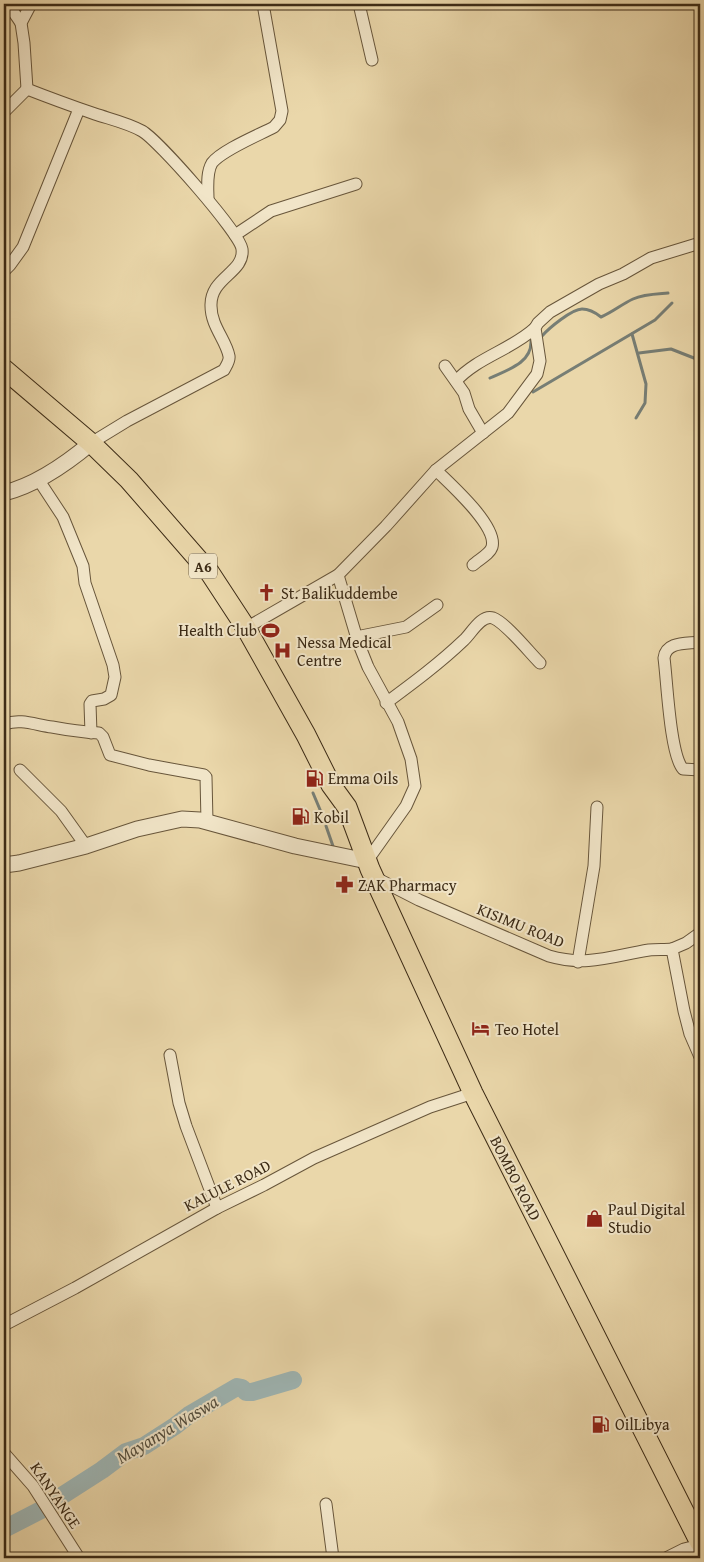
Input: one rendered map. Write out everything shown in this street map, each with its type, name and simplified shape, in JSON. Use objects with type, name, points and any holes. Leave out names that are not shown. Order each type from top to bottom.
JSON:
[{"type":"main road","name":"A6","points":[[4,369],[92,443],[129,480],[210,573],[246,628]]},
{"type":"main road","name":"BOMBO ROAD","points":[[246,628],[306,735],[331,785],[347,807],[368,865],[473,1093],[700,1544]]},
{"type":"street","points":[[4,112],[27,89],[21,23],[8,4]]},
{"type":"street","points":[[21,23],[31,4]]},
{"type":"street","points":[[208,199],[208,180],[211,165],[220,156],[274,127],[280,120],[282,111],[262,4]]},
{"type":"street","points":[[359,4],[372,60]]},
{"type":"street","points":[[4,493],[38,479],[70,461],[92,443],[127,421],[224,370],[228,365],[229,357],[213,320],[210,306],[213,293],[219,282],[235,269],[242,260],[241,244],[208,199],[143,131],[27,89]]},
{"type":"street","points":[[4,271],[23,247],[79,109]]},
{"type":"street","points":[[235,235],[271,211],[356,184]]},
{"type":"street","points":[[456,382],[466,371],[518,341],[535,328],[550,312],[598,284],[623,274],[650,258],[700,243]]},
{"type":"street","points":[[246,628],[338,575],[386,526],[436,470],[508,413],[537,374],[540,361],[535,328]]},
{"type":"street","points":[[445,366],[464,393],[468,409],[483,433]]},
{"type":"street","points":[[436,470],[486,524],[491,535],[492,549],[473,565]]},
{"type":"street","points":[[38,479],[63,517],[83,566],[85,583],[113,665],[114,677],[111,695],[104,699],[92,700],[90,704],[91,733]]},
{"type":"street","points":[[4,865],[86,846],[137,829],[182,819],[207,822],[368,865],[406,806],[415,786],[411,759],[398,722],[368,667],[356,637],[338,575]]},
{"type":"street","points":[[356,637],[406,627],[437,605]]},
{"type":"street","points":[[386,703],[414,683],[464,640],[486,618],[492,618],[501,624],[540,663]]},
{"type":"street","points":[[700,642],[671,646],[665,652],[664,658],[675,748],[679,763],[684,769],[700,770]]},
{"type":"street","points":[[5,724],[10,722],[30,722],[50,727],[99,733],[103,736],[110,755],[149,765],[204,775],[206,777],[207,822]]},
{"type":"street","points":[[20,770],[61,812],[86,846]]},
{"type":"street","points":[[578,962],[594,866],[597,807]]},
{"type":"street","name":"KISIMU ROAD","points":[[368,865],[378,879],[419,900],[550,956],[578,962],[599,961],[652,950],[672,950]]},
{"type":"street","points":[[700,933],[672,950],[686,1019],[700,1057]]},
{"type":"street","points":[[170,1055],[179,1102],[186,1126],[217,1208]]},
{"type":"street","name":"KALULE ROAD","points":[[4,1325],[75,1288],[217,1208],[314,1158],[430,1107],[473,1093]]},
{"type":"street","name":"KANYANGE","points":[[4,1453],[33,1486],[79,1558]]},
{"type":"street","points":[[326,1504],[333,1558]]},
{"type":"street","points":[[666,1558],[700,1544]]},
{"type":"waterway","points":[[538,336],[542,336],[561,320],[578,310],[587,310],[601,317],[637,297],[668,293]]},
{"type":"waterway","points":[[533,392],[655,320],[672,303]]},
{"type":"waterway","points":[[632,334],[646,384],[645,403],[636,418]]},
{"type":"waterway","points":[[490,378],[511,369],[523,360],[530,349],[531,341]]},
{"type":"waterway","points":[[639,353],[671,349],[699,360]]},
{"type":"waterway","points":[[313,793],[321,812]]},
{"type":"waterway","points":[[326,826],[334,849]]},
{"type":"waterway","name":"Mayanya Waswa","points":[[49,1504],[126,1452],[144,1446],[189,1415],[237,1387],[242,1388],[246,1392],[252,1392],[293,1380]]},
{"type":"waterway","name":"Mayanya Waswa","points":[[4,1529],[41,1510]]},
{"type":"place","name":"St. Balikuddembe","points":[[267,593]]},
{"type":"place","name":"Health Club","points":[[271,630]]},
{"type":"place","name":"Nessa Medical Centre","points":[[283,651]]},
{"type":"place","name":"Emma Oils","points":[[314,778]]},
{"type":"place","name":"Kobil","points":[[300,817]]},
{"type":"place","name":"ZAK Pharmacy","points":[[344,885]]},
{"type":"place","name":"Teo Hotel","points":[[481,1029]]},
{"type":"place","name":"Paul Digital Studio","points":[[594,1218]]},
{"type":"place","name":"OilLibya","points":[[601,1424]]}]
